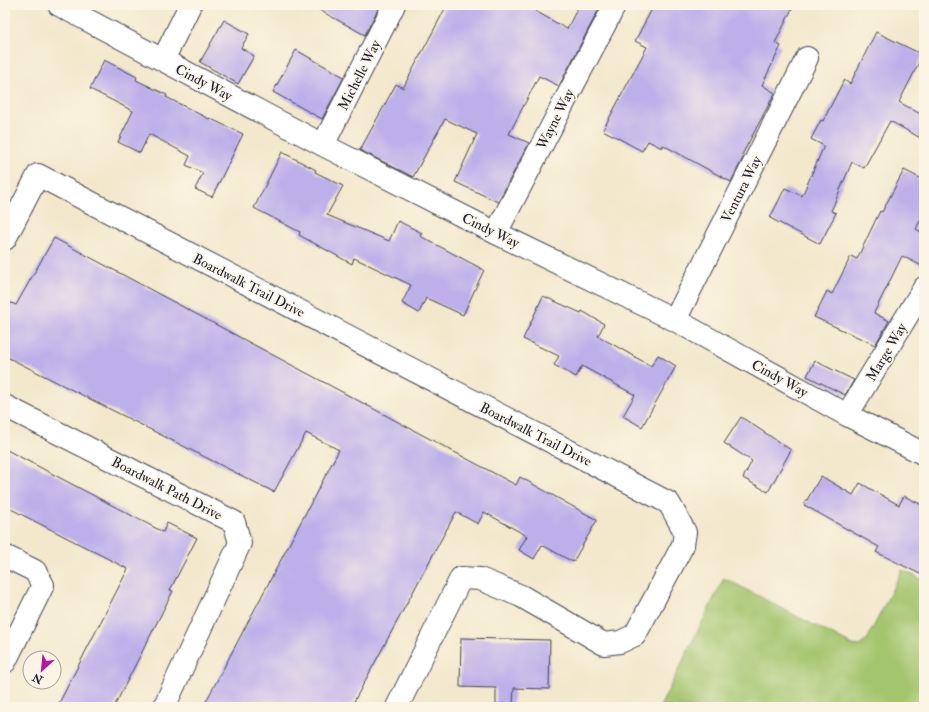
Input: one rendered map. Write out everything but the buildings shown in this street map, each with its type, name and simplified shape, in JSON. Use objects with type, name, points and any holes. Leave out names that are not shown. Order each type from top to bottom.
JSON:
[{"type":"street","name":"Cindy Way","points":[[60,5],[323,145],[496,233],[675,320],[847,416],[924,454]]},
{"type":"street","points":[[163,60],[190,5]]},
{"type":"street","name":"Michelle Way","points":[[323,145],[394,5]]},
{"type":"street","name":"Wayne Way","points":[[496,233],[615,5]]},
{"type":"street","name":"Ventura Way","points":[[675,320],[808,58]]},
{"type":"street","name":"Boardwalk Trail Drive","points":[[5,239],[38,175],[669,503],[685,532],[683,544],[635,636],[620,642],[604,644],[521,596],[480,579],[461,578],[397,707]]},
{"type":"street","name":"Marge Way","points":[[847,416],[924,288]]},
{"type":"street","name":"Boardwalk Path Drive","points":[[5,406],[234,522],[240,543],[164,707]]},
{"type":"street","points":[[5,556],[35,571],[43,585],[5,662]]},
{"type":"green space","points":[[902,570],[924,580],[924,707],[660,707],[724,578],[852,645],[859,646],[867,640]]}]
